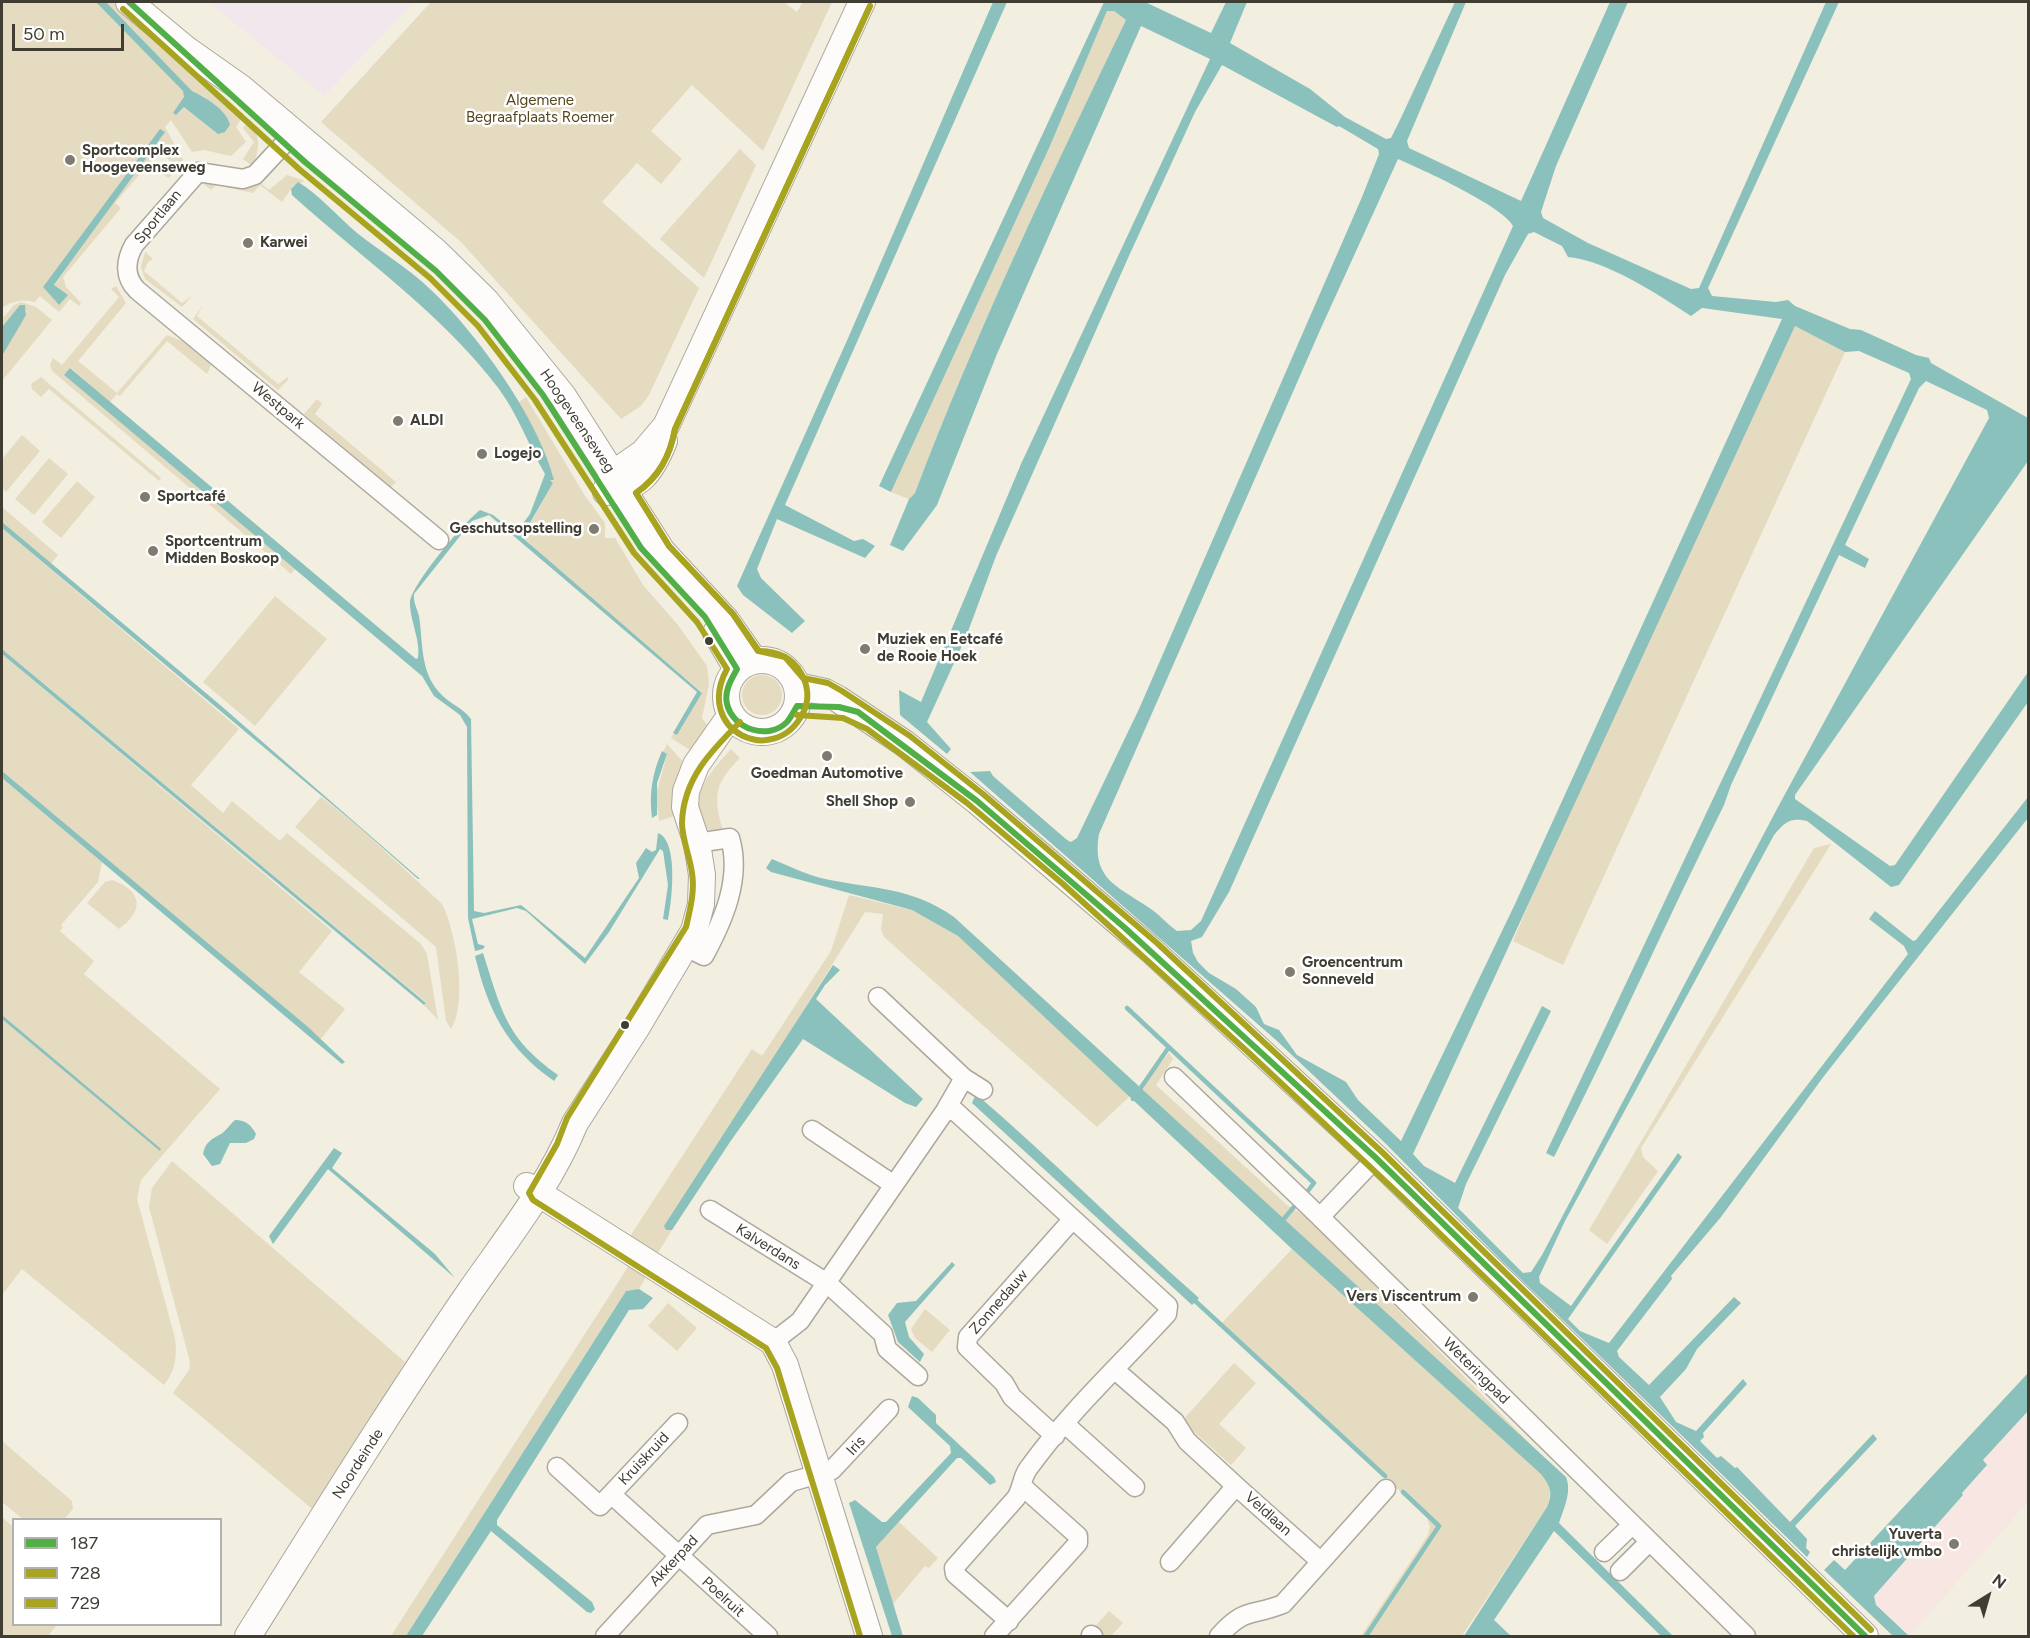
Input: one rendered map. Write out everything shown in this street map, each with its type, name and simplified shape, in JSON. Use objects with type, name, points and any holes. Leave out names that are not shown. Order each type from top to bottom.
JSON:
[{"type":"main road","name":"Hoogeveenseweg","points":[[129,2],[187,50],[241,88],[288,138],[436,252],[486,301],[563,396],[614,486],[642,549],[746,665]]},
{"type":"main road","points":[[614,486],[666,426],[862,2]]},
{"type":"main road","points":[[768,660],[781,665],[791,674],[797,696],[791,717],[777,729],[758,732],[739,722],[726,692],[746,665],[768,660]]},
{"type":"main road","points":[[797,696],[858,711],[942,772],[1125,927],[1376,1158],[1865,1636]]},
{"type":"main road","name":"Noordeinde","points":[[248,1636],[469,1292],[494,1240],[532,1189],[558,1138],[574,1123],[686,947],[701,904],[702,875],[694,833],[685,807],[690,779],[696,765],[739,722]]},
{"type":"main road","points":[[532,1189],[773,1342],[785,1365],[868,1636]]},
{"type":"street","name":"Sportlaan","points":[[127,267],[127,258],[134,246],[198,172],[243,179],[255,174],[288,138]]},
{"type":"street","name":"Westpark","points":[[127,267],[128,277],[137,290],[439,540]]},
{"type":"street","points":[[686,947],[704,956],[726,907],[733,876],[733,849],[730,838],[694,833]]},
{"type":"street","points":[[878,998],[964,1078],[982,1090]]},
{"type":"street","name":"Weteringpad","points":[[1174,1077],[1303,1199],[1746,1636]]},
{"type":"street","points":[[773,1342],[800,1321],[945,1111],[964,1078]]},
{"type":"street","points":[[945,1111],[955,1111],[1168,1306],[1167,1314],[1060,1430],[1026,1471],[1023,1487],[954,1568],[955,1574],[1009,1621]]},
{"type":"street","points":[[812,1130],[894,1185]]},
{"type":"street","points":[[1320,1217],[1376,1158]]},
{"type":"street","name":"Kalverdans","points":[[710,1210],[827,1283],[883,1334],[887,1349],[918,1376]]},
{"type":"street","name":"Zonnedauw","points":[[1072,1220],[968,1337],[967,1347],[1004,1383],[1012,1397],[1135,1487]]},
{"type":"street","points":[[1115,1370],[1175,1422],[1187,1442],[1236,1486]]},
{"type":"street","name":"Iris","points":[[818,1475],[838,1467],[889,1409]]},
{"type":"street","name":"Kruiskruid","points":[[557,1467],[600,1506],[678,1423]]},
{"type":"street","name":"Akkerpad","points":[[604,1636],[707,1525],[756,1515],[791,1482],[818,1475]]},
{"type":"street","name":"Veldlaan","points":[[1170,1562],[1236,1486],[1320,1561]]},
{"type":"street","points":[[994,1636],[1078,1543],[1078,1536],[1023,1487]]},
{"type":"street","points":[[1219,1636],[1242,1615],[1266,1611],[1283,1604],[1386,1489]]},
{"type":"street","name":"Kruiskruid","points":[[611,1494],[678,1557]]},
{"type":"street","points":[[1604,1552],[1632,1525]]},
{"type":"street","points":[[1620,1571],[1649,1542]]},
{"type":"street","name":"Poelruit","points":[[678,1557],[768,1636]]},
{"type":"shaded area","points":[[209,2],[414,2],[324,96]]},
{"type":"shaded area","name":"Yuverta christelijk vmbo","points":[[2028,1411],[2028,1502],[1909,1636],[1876,1604],[1874,1596],[1963,1496],[1962,1494],[1987,1465],[1983,1460]]},
{"type":"green space","name":"Sportcomplex Hoogeveenseweg","points":[[2,2],[99,2],[189,96],[177,115],[184,107],[225,132],[230,125],[205,97],[192,91],[106,2],[113,2],[193,75],[244,114],[236,127],[246,142],[231,156],[204,150],[192,152],[171,120],[165,127],[183,160],[169,178],[150,167],[153,163],[165,172],[173,163],[159,152],[115,203],[121,208],[63,277],[66,287],[81,303],[79,306],[70,299],[59,312],[40,296],[35,302],[18,301],[2,308]],"holes":[[[162,131],[164,132],[54,286],[67,295],[56,302],[43,287]]]},
{"type":"green space","name":"Algemene Begraafplaats Roemer","points":[[431,2],[784,2],[797,12],[803,2],[832,2],[763,151],[692,85],[651,131],[682,159],[661,184],[637,163],[602,202],[699,288],[649,395],[641,406],[621,419],[461,242],[321,122]]},
{"type":"green space","points":[[1107,11],[1114,11],[1126,20],[1042,195],[989,313],[915,493],[909,499],[891,492],[1050,146]]},
{"type":"green space","points":[[250,119],[258,143],[257,154],[252,166],[243,159],[254,142],[243,128]]},
{"type":"green space","points":[[740,149],[756,165],[704,278],[660,239]]},
{"type":"green space","points":[[287,175],[305,181],[293,186],[282,202],[260,185],[253,193],[216,185],[211,190],[201,182],[246,188],[259,182],[269,190]]},
{"type":"green space","points":[[145,252],[153,259],[148,262],[144,271],[182,303],[192,296],[182,307],[145,279],[141,267]]},
{"type":"green space","points":[[116,286],[126,303],[78,361],[117,393],[167,335],[190,344],[212,363],[207,374],[167,341],[120,396],[117,394],[110,402],[71,368],[64,375],[295,569],[291,574],[52,371],[50,365],[53,358],[62,365],[119,297],[111,289]]},
{"type":"green space","points":[[21,302],[36,307],[52,320],[2,381],[2,356],[27,311],[22,304],[2,327],[2,319],[14,305]]},
{"type":"green space","points":[[203,305],[197,316],[278,384],[288,377],[288,380],[278,390],[193,319]]},
{"type":"green space","points":[[1795,325],[1845,352],[1563,965],[1513,941],[1550,854]]},
{"type":"green space","points":[[41,377],[161,478],[159,481],[49,389],[41,397],[32,389],[31,384]]},
{"type":"green space","points":[[526,397],[585,496],[605,523],[605,538],[615,538],[643,585],[678,625],[707,666],[709,684],[702,718],[713,733],[694,750],[690,750],[671,738],[674,733],[677,735],[702,692],[564,576],[523,537],[553,483],[549,479],[519,402]]},
{"type":"green space","points":[[317,399],[322,404],[315,414],[396,482],[405,474],[391,487],[304,414]]},
{"type":"green space","points":[[22,435],[40,451],[6,492],[2,488],[2,459]]},
{"type":"green space","points":[[49,458],[68,474],[34,515],[15,499]]},
{"type":"green space","points":[[77,481],[95,497],[61,538],[42,522]]},
{"type":"green space","points":[[2,507],[58,555],[51,564],[2,522]]},
{"type":"green space","points":[[2,528],[239,729],[191,785],[223,813],[232,801],[280,841],[287,833],[421,944],[427,954],[438,1020],[424,1005],[426,1002],[2,649]]},
{"type":"green space","points":[[275,596],[327,639],[255,726],[203,682]]},
{"type":"green space","points":[[2,654],[332,931],[299,972],[345,1009],[320,1040],[2,771]]},
{"type":"green space","points":[[762,675],[776,681],[782,695],[776,709],[762,715],[748,709],[742,695],[748,681]]},
{"type":"green space","points":[[667,744],[685,764],[675,816],[659,821],[656,795],[667,754],[663,752]]},
{"type":"green space","points":[[731,749],[740,758],[725,775],[718,791],[718,808],[723,831],[712,831],[705,826],[699,813],[700,792],[710,773]]},
{"type":"green space","points":[[2,778],[102,862],[98,882],[61,925],[63,927],[60,931],[94,961],[84,974],[220,1089],[141,1180],[137,1199],[175,1338],[175,1363],[164,1385],[22,1269],[2,1295],[2,1019],[160,1150],[2,1015]]},
{"type":"green space","points":[[321,797],[359,827],[442,904],[452,931],[458,966],[459,1002],[451,1029],[446,1021],[436,947],[295,827]]},
{"type":"green space","points":[[1831,844],[1641,1148],[1643,1157],[1658,1171],[1607,1244],[1589,1230],[1814,848]]},
{"type":"green space","points":[[112,880],[130,890],[137,902],[133,915],[119,929],[87,903],[105,882]]},
{"type":"green space","points":[[849,895],[912,910],[958,936],[1131,1095],[1097,1127],[884,937],[881,929],[883,914],[865,912],[666,1230],[672,1230],[656,1256],[629,1238],[752,1049],[762,1056],[831,951]]},
{"type":"green space","points":[[1169,1053],[1173,1059],[1156,1085],[1287,1205],[1309,1219],[1553,1467],[1140,1088]]},
{"type":"green space","points":[[172,1161],[405,1362],[324,1493],[316,1512],[173,1393],[189,1370],[190,1362],[149,1207],[152,1188]]},
{"type":"green space","points":[[1292,1249],[1524,1457],[1549,1485],[1550,1498],[1547,1507],[1462,1636],[1361,1636],[1428,1535],[1430,1527],[1426,1515],[1220,1325]]},
{"type":"green space","points":[[633,1259],[650,1270],[639,1289],[626,1291],[406,1636],[391,1636]]},
{"type":"green space","points":[[668,1303],[697,1328],[677,1351],[648,1326]]},
{"type":"green space","points":[[925,1309],[950,1330],[932,1352],[915,1338],[911,1329]]},
{"type":"green space","points":[[1234,1363],[1256,1383],[1219,1424],[1246,1448],[1231,1465],[1182,1421]]},
{"type":"green space","points":[[2,1441],[72,1501],[73,1509],[65,1518],[22,1518],[2,1502]]},
{"type":"green space","points":[[2,1517],[12,1526],[12,1626],[56,1626],[48,1636],[2,1636]]},
{"type":"green space","points":[[899,1522],[938,1558],[929,1568],[925,1566],[893,1604],[876,1547]]},
{"type":"green space","points":[[1109,1611],[1123,1623],[1111,1636],[1096,1636],[1091,1631]]},
{"type":"water","points":[[96,2],[106,2],[192,91],[209,100],[225,114],[230,125],[225,132],[218,134],[184,107],[176,115],[173,113],[184,97],[183,91]]},
{"type":"water","points":[[993,2],[1007,2],[785,505],[854,541],[863,539],[875,546],[865,558],[777,519],[757,569],[761,578],[805,621],[792,633],[743,595],[737,586],[849,336]]},
{"type":"water","points":[[1104,2],[1145,2],[1211,33],[1226,2],[1247,2],[1230,43],[1310,89],[1345,117],[1386,139],[1391,138],[1455,2],[1466,2],[1407,141],[1409,148],[1521,201],[1610,2],[1628,2],[1556,166],[1541,212],[1543,218],[1588,243],[1691,289],[1699,288],[1826,2],[1839,2],[1708,288],[1712,296],[1776,302],[1788,300],[1795,306],[1850,329],[1861,330],[1916,355],[1929,358],[1931,363],[2028,418],[2028,461],[1795,795],[1795,799],[1890,866],[1895,865],[2028,672],[2028,702],[1899,885],[1891,887],[1807,821],[1792,820],[1774,835],[1565,1221],[1539,1277],[1540,1283],[1571,1306],[1678,1153],[1682,1157],[1568,1319],[1580,1331],[1609,1343],[1908,954],[1904,946],[1869,919],[1875,911],[1913,941],[1916,940],[2028,797],[2028,818],[1824,1076],[1721,1217],[1671,1276],[1672,1279],[1617,1351],[1619,1357],[1649,1385],[1734,1297],[1741,1303],[1697,1349],[1686,1369],[1660,1397],[1676,1422],[1696,1431],[1743,1379],[1747,1384],[1703,1433],[1704,1437],[1700,1441],[1717,1458],[1721,1456],[1735,1468],[1737,1467],[1790,1522],[1873,1434],[1877,1439],[1795,1526],[1807,1539],[1806,1548],[1810,1552],[1807,1557],[1503,1262],[1383,1141],[1277,1041],[970,772],[990,771],[1067,840],[1071,842],[1077,838],[1139,709],[1362,197],[1379,154],[1378,149],[1222,65],[1195,112],[1128,258],[996,556],[966,637],[927,722],[951,749],[947,754],[900,715],[899,690],[921,702],[1021,464],[1210,59],[1141,26],[997,354],[937,505],[903,551],[890,545],[909,499],[915,493],[963,373],[1015,254],[1126,20],[1114,11],[1107,11],[1050,146],[891,492],[879,486]],"holes":[[[1398,159],[1442,179],[1494,208],[1513,226],[1201,921],[1191,930],[1177,931],[1155,912],[1110,881],[1099,862],[1099,834],[1321,328]],[[1534,232],[1562,246],[1568,257],[1599,265],[1632,280],[1691,316],[1702,308],[1782,319],[1515,904],[1401,1141],[1358,1100],[1346,1082],[1297,1055],[1279,1030],[1264,1024],[1256,1007],[1236,989],[1209,973],[1198,962],[1193,953],[1191,941],[1202,937],[1229,892],[1505,275],[1528,234]],[[1795,326],[1845,352],[1859,351],[1909,373],[1911,379],[1546,1153],[1554,1157],[1724,805],[1731,785],[1839,555],[1865,568],[1869,559],[1845,545],[1919,388],[1926,381],[1987,410],[1989,418],[1778,807],[1531,1272],[1523,1273],[1458,1208],[1466,1184],[1551,1011],[1542,1006],[1455,1183],[1424,1166],[1413,1154]]]},
{"type":"water","points":[[160,129],[165,132],[54,285],[68,295],[59,305],[43,287]]},
{"type":"water","points":[[298,182],[357,233],[422,281],[467,328],[504,378],[535,430],[554,480],[550,480],[553,483],[523,535],[524,539],[702,693],[677,735],[673,733],[697,692],[489,515],[472,521],[414,594],[428,675],[443,696],[471,719],[474,911],[484,913],[521,905],[585,958],[639,878],[636,863],[646,848],[652,852],[656,850],[658,833],[665,838],[669,847],[672,873],[668,920],[663,919],[668,885],[663,851],[660,849],[609,932],[585,964],[526,911],[517,908],[472,919],[478,944],[485,946],[475,951],[468,918],[467,727],[460,715],[434,696],[422,676],[64,375],[70,368],[416,659],[418,658],[419,651],[410,603],[412,595],[428,569],[451,540],[480,510],[493,515],[513,531],[518,530],[530,514],[545,474],[506,399],[477,362],[427,311],[292,195],[291,189]]},
{"type":"water","points":[[20,305],[25,305],[26,315],[2,356],[2,327]]},
{"type":"water","points":[[2,522],[219,704],[420,879],[2,528]]},
{"type":"water","points":[[2,649],[426,1003],[424,1005],[2,654]]},
{"type":"water","points":[[662,751],[667,754],[657,783],[657,815],[652,818],[652,784]]},
{"type":"water","points":[[2,771],[308,1027],[345,1062],[342,1064],[2,778]]},
{"type":"water","points":[[772,859],[818,877],[907,894],[938,907],[954,917],[1566,1477],[1568,1494],[1559,1523],[1673,1636],[1661,1636],[1554,1531],[1494,1620],[1511,1636],[1464,1636],[1547,1507],[1550,1490],[1541,1474],[1292,1249],[958,936],[912,910],[771,872],[766,868]]},
{"type":"water","points":[[483,953],[495,992],[508,1022],[527,1049],[558,1075],[554,1081],[524,1055],[502,1027],[493,1011],[475,956]]},
{"type":"water","points":[[833,965],[840,970],[825,985],[816,999],[923,1099],[916,1107],[905,1103],[803,1039],[730,1142],[672,1230],[666,1230],[664,1226]]},
{"type":"water","points":[[2,1015],[161,1149],[160,1151],[2,1019]]},
{"type":"water","points":[[976,1094],[1199,1298],[1192,1305],[972,1103]]},
{"type":"water","points":[[235,1120],[245,1122],[250,1126],[256,1134],[254,1139],[246,1143],[230,1143],[220,1164],[212,1166],[203,1154],[205,1147]]},
{"type":"water","points":[[334,1148],[342,1153],[332,1168],[435,1254],[455,1278],[328,1169],[273,1244],[269,1236]]},
{"type":"water","points":[[952,1262],[955,1265],[905,1322],[909,1337],[924,1354],[920,1362],[898,1342],[888,1315],[897,1303],[916,1301]]},
{"type":"water","points":[[639,1289],[653,1298],[643,1309],[629,1310],[497,1520],[497,1525],[592,1602],[595,1609],[591,1613],[587,1612],[491,1531],[422,1636],[406,1636],[626,1291]]},
{"type":"water","points":[[2028,1373],[2028,1411],[1983,1460],[1987,1465],[1962,1493],[1963,1495],[1874,1596],[1876,1605],[1909,1636],[1893,1636],[1824,1570],[1834,1560],[1845,1570]]},
{"type":"water","points":[[912,1396],[918,1398],[936,1415],[936,1423],[994,1477],[996,1482],[990,1485],[961,1458],[957,1458],[876,1547],[903,1636],[892,1636],[849,1503],[855,1500],[882,1522],[886,1522],[951,1453],[950,1446],[908,1407]]},
{"type":"waterway","points":[[1127,1008],[1314,1183],[1304,1196]]},
{"type":"waterway","points":[[1133,1099],[1169,1047]]},
{"type":"waterway","points":[[1283,1220],[1298,1202]]},
{"type":"waterway","points":[[1192,1298],[1385,1476]]},
{"type":"waterway","points":[[1366,1636],[1439,1526],[1403,1492]]},
{"type":"transit line","name":"187","points":[[129,2],[305,162],[436,271],[485,320],[543,395],[641,548],[705,617],[737,669],[726,695],[727,704],[736,720],[752,730],[770,731],[787,722],[797,706],[839,707],[858,712],[977,801],[1125,928],[1376,1158],[1865,1636]]},
{"type":"transit line","name":"728","points":[[123,9],[299,169],[430,278],[478,326],[535,400],[634,553],[697,622],[727,669],[719,691],[721,710],[729,725],[742,735],[758,740],[775,738],[790,730],[803,713],[807,698],[807,688],[803,678],[797,667],[788,659],[771,652],[758,651],[733,614],[669,546],[636,493],[651,480],[667,457],[675,429],[870,6]]},
{"type":"transit line","name":"729","points":[[870,6],[675,429],[667,457],[651,480],[636,493],[669,546],[733,614],[759,651],[785,657],[803,678],[828,683],[910,736],[983,794],[1157,943],[1382,1152],[1871,1630]]},
{"type":"transit line","name":"728","points":[[797,715],[843,718],[867,729],[967,803],[1063,884],[1249,1053],[1403,1198],[1853,1636]]},
{"type":"transit line","name":"728","points":[[740,722],[700,767],[687,793],[682,829],[693,887],[686,927],[567,1118],[557,1144],[529,1193],[533,1200],[766,1348],[777,1368],[860,1636]]},
{"type":"place","name":"Sportcomplex Hoogeveenseweg","points":[[70,160]]},
{"type":"place","name":"Karwei","points":[[248,243]]},
{"type":"place","name":"ALDI","points":[[398,421]]},
{"type":"place","name":"Logejo","points":[[482,454]]},
{"type":"place","name":"Sportcafé","points":[[145,497]]},
{"type":"place","name":"Geschutsopstelling","points":[[594,529]]},
{"type":"place","name":"Sportcentrum Midden Boskoop","points":[[153,551]]},
{"type":"place","name":"Muziek en Eetcafé de Rooie Hoek","points":[[865,649]]},
{"type":"place","name":"Goedman Automotive","points":[[827,756]]},
{"type":"place","name":"Shell Shop","points":[[910,802]]},
{"type":"place","name":"Groencentrum Sonneveld","points":[[1290,972]]},
{"type":"place","name":"Vers Viscentrum","points":[[1473,1297]]},
{"type":"place","name":"Yuverta christelijk vmbo","points":[[1954,1544]]}]
